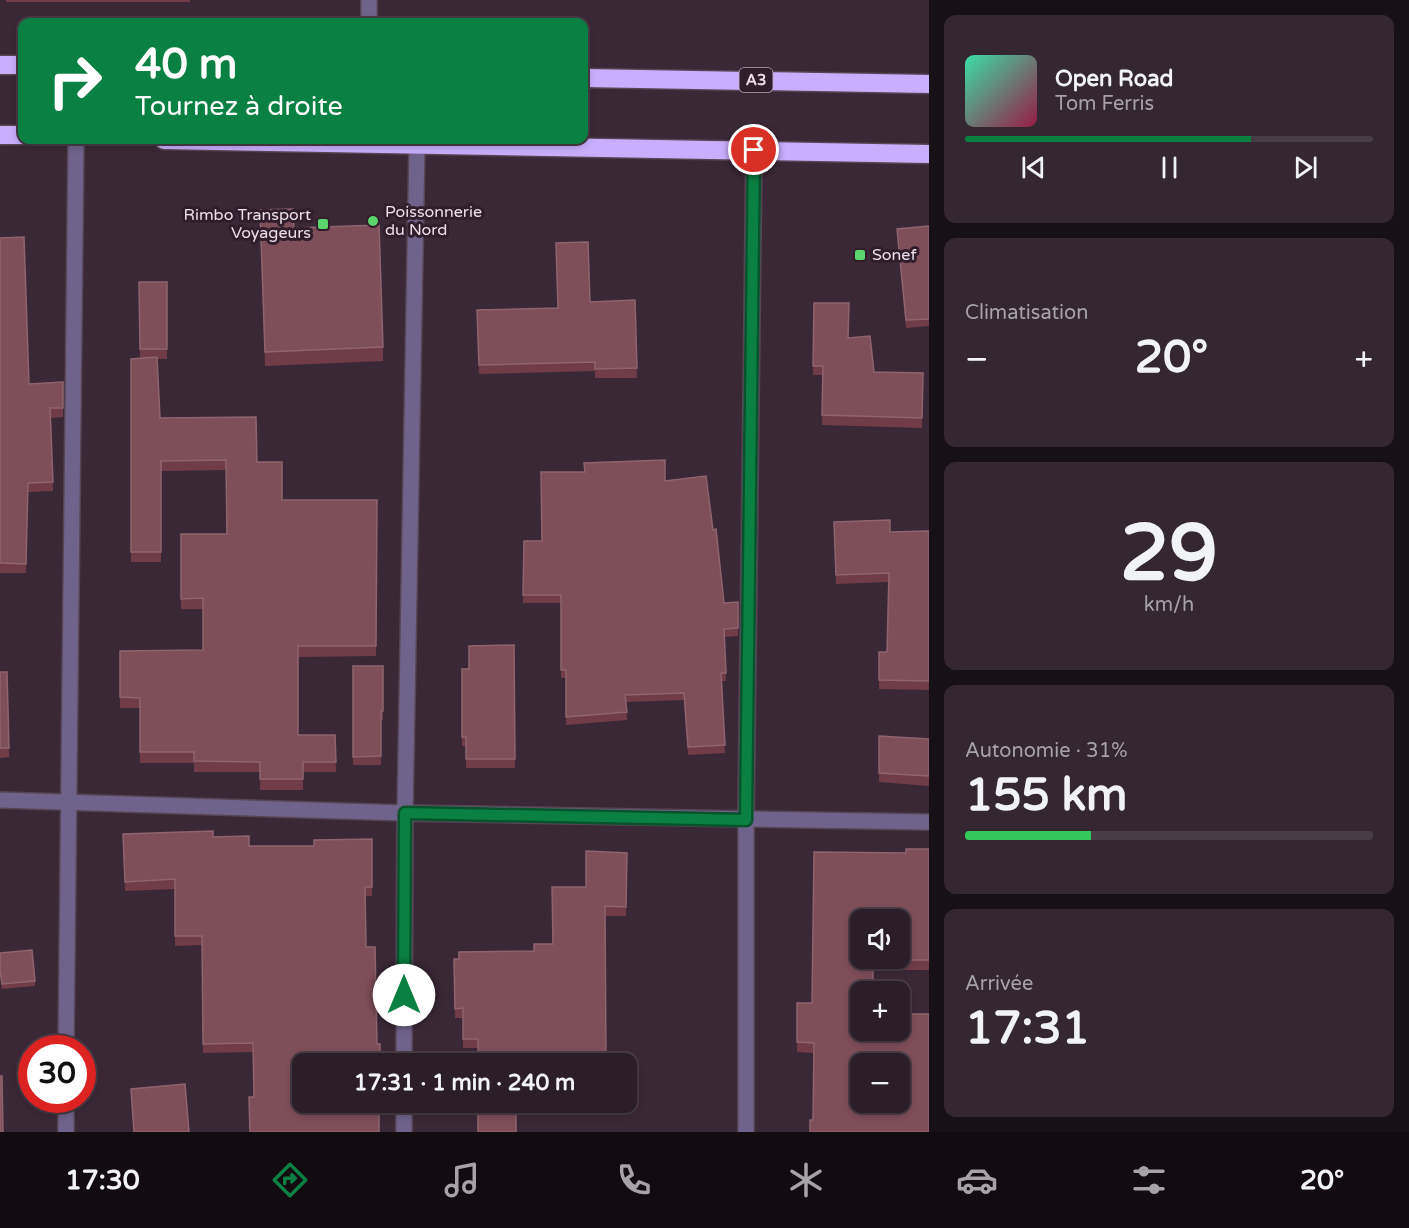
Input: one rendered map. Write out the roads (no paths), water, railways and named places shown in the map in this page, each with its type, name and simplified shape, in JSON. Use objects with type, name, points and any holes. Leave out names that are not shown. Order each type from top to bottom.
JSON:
[{"type":"highway","points":[[0,65],[18,65]]},
{"type":"highway","name":"A3","points":[[588,78],[929,84]]},
{"type":"highway","points":[[0,135],[18,135]]},
{"type":"highway","points":[[417,144],[929,154]]},
{"type":"street","points":[[369,0],[369,18]]},
{"type":"street","points":[[66,1035],[76,144]]},
{"type":"street","points":[[404,1053],[405,813],[417,144]]},
{"type":"street","points":[[746,1132],[746,820],[754,150]]},
{"type":"street","points":[[0,800],[405,813],[929,822]]},
{"type":"street","points":[[66,1113],[66,1132]]},
{"type":"street","points":[[404,1113],[404,1132]]},
{"type":"place","name":"Poissonnerie du Nord","points":[[373,221]]},
{"type":"place","name":"Rimbo Transport Voyageurs","points":[[323,224]]},
{"type":"place","name":"Sonef","points":[[860,255]]}]
